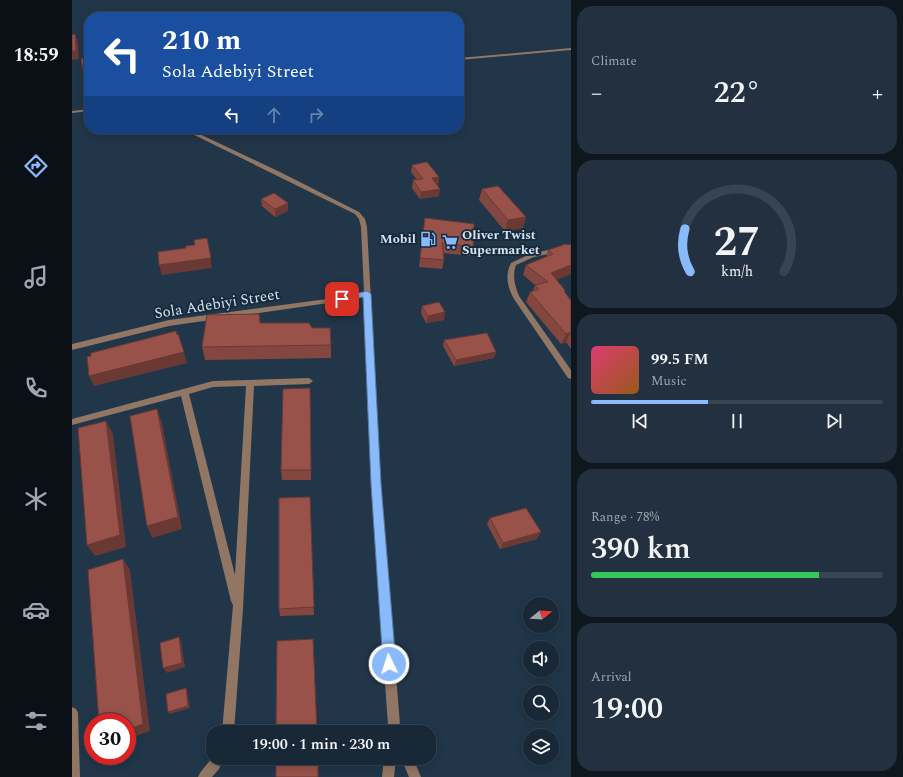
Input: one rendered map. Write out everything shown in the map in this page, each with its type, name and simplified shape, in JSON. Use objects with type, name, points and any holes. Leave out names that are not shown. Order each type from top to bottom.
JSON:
[{"type":"street","points":[[464,59],[571,49]]},
{"type":"street","points":[[72,112],[84,111]]},
{"type":"street","points":[[196,134],[357,213],[362,219],[364,227],[376,484],[395,725]]},
{"type":"street","points":[[571,247],[532,255],[512,264],[510,276],[512,288],[516,297],[571,376]]},
{"type":"street","name":"Sola Adebiyi Street","points":[[72,348],[169,323],[342,299],[367,294]]},
{"type":"street","points":[[72,422],[213,384],[309,381]]},
{"type":"street","points":[[229,725],[238,609],[250,382]]},
{"type":"street","points":[[184,391],[238,609]]},
{"type":"street","points":[[72,713],[74,777]]},
{"type":"street","points":[[204,777],[215,765]]},
{"type":"street","points":[[388,777],[389,765]]},
{"type":"street","points":[[410,765],[415,777]]},
{"type":"building","points":[[75,34],[76,51],[72,51],[72,35]]},
{"type":"building","points":[[81,59],[84,59],[84,70],[83,70]]},
{"type":"building","points":[[427,162],[439,177],[432,178],[440,189],[421,192],[413,180],[423,179],[412,165]]},
{"type":"building","points":[[498,186],[526,217],[508,220],[482,189]]},
{"type":"building","points":[[274,193],[288,203],[275,209],[261,199]]},
{"type":"building","points":[[425,218],[474,224],[473,247],[442,243],[444,260],[420,258]]},
{"type":"building","points":[[207,238],[211,258],[159,265],[158,252],[186,248],[186,246],[195,245],[194,240]]},
{"type":"building","points":[[566,244],[571,244],[571,265],[551,273],[565,290],[564,291],[571,301],[571,332],[566,334],[530,292],[539,289],[535,285],[548,282],[526,265],[553,254],[548,250]]},
{"type":"building","points":[[439,302],[445,312],[428,316],[422,306]]},
{"type":"building","points":[[259,314],[260,323],[309,323],[312,328],[330,328],[331,345],[202,347],[207,315]]},
{"type":"building","points":[[176,331],[184,352],[89,376],[87,357],[91,356],[91,353]]},
{"type":"building","points":[[487,333],[496,352],[456,360],[444,340]]},
{"type":"building","points":[[310,388],[311,470],[281,470],[283,389]]},
{"type":"building","points":[[157,409],[178,517],[147,526],[130,416]]},
{"type":"building","points":[[106,421],[120,535],[87,545],[78,428]]},
{"type":"building","points":[[310,497],[314,607],[279,609],[279,498]]},
{"type":"building","points":[[526,508],[541,532],[503,543],[490,518]]},
{"type":"building","points":[[123,559],[143,724],[136,727],[136,713],[98,713],[88,570]]},
{"type":"building","points":[[179,637],[182,663],[163,668],[160,643]]},
{"type":"building","points":[[313,639],[317,725],[276,725],[277,641]]},
{"type":"building","points":[[186,688],[188,706],[168,712],[166,694]]},
{"type":"building","points":[[276,765],[318,765],[318,777],[276,777]]},
{"type":"place","name":"Mobil","points":[[428,239]]},
{"type":"place","name":"Oliver Twist Supermarket","points":[[450,242]]},
{"type":"route","points":[[342,299],[367,294],[376,484],[389,664]]}]
